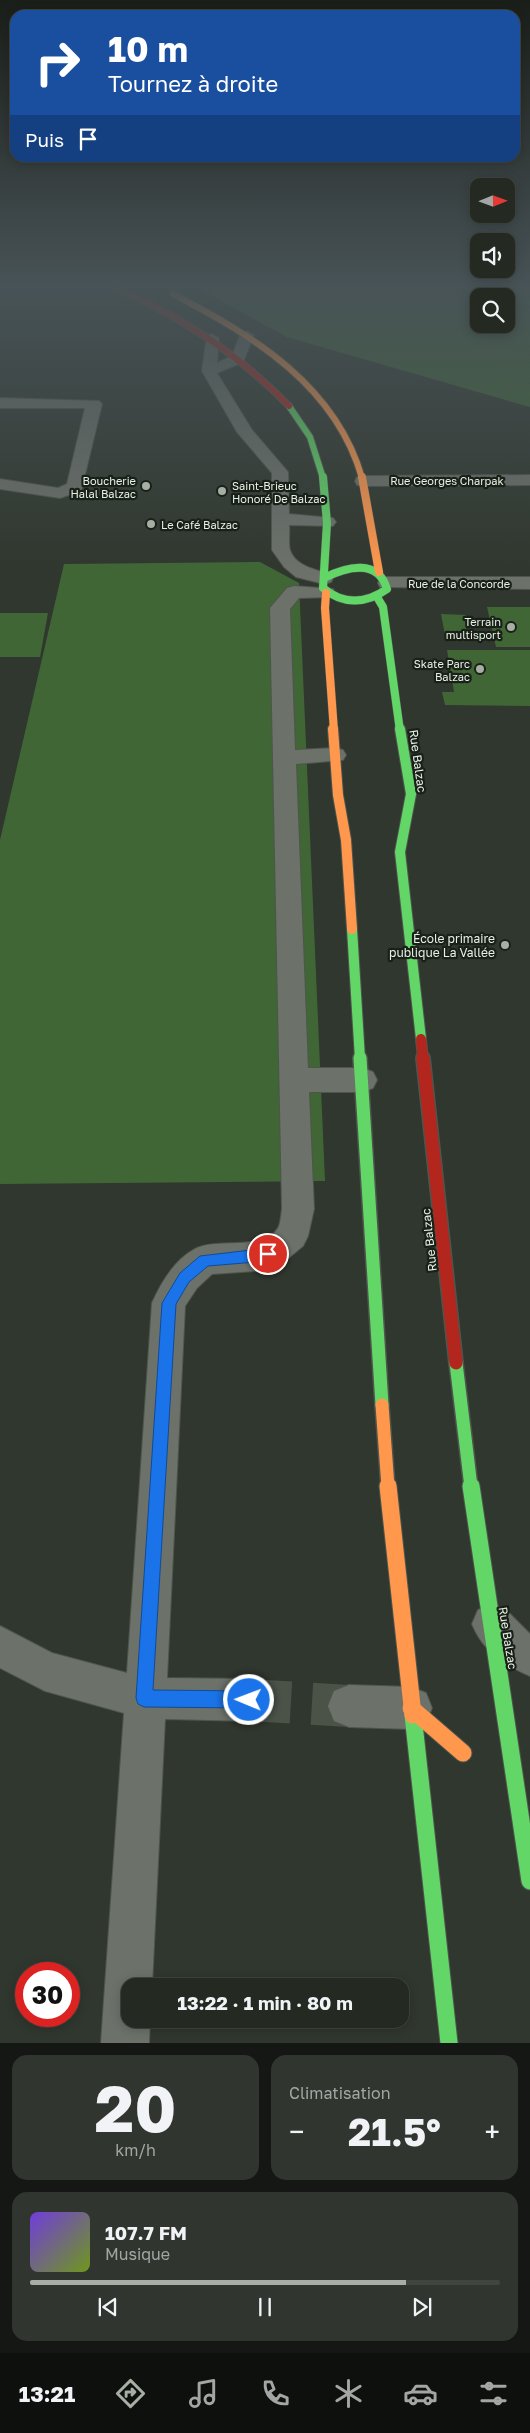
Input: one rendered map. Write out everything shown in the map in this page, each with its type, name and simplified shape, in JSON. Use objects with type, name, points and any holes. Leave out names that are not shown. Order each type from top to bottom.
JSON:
[{"type":"street","points":[[125,2043],[144,1698],[169,1303],[185,1277],[205,1260],[268,1254],[292,1236],[298,1209],[280,608],[294,592],[325,585],[334,571],[352,567],[381,584],[355,601],[325,585],[303,574],[290,563],[280,550],[280,472],[245,432],[213,379]]},
{"type":"street","points":[[260,379],[291,409],[311,436],[318,450],[325,478],[327,522],[325,608],[338,795],[346,840],[363,1080],[385,1459],[449,2043]]},
{"type":"street","name":"Rue Balzac","points":[[299,379],[320,400],[349,442],[363,481],[381,584],[397,713],[411,794],[400,852],[466,1454],[530,1881]]},
{"type":"street","points":[[0,403],[94,404],[75,487],[60,493],[0,484]]},
{"type":"street","name":"Rue Georges Charpak","points":[[363,481],[530,480]]},
{"type":"street","points":[[281,519],[327,522]]},
{"type":"street","name":"Rue de la Concorde","points":[[381,584],[530,583]]},
{"type":"street","points":[[285,758],[335,755]]},
{"type":"street","points":[[294,1080],[363,1080]]},
{"type":"street","points":[[492,1624],[520,1652],[530,1656]]},
{"type":"street","points":[[0,1646],[44,1671],[144,1698],[249,1700]]},
{"type":"street","points":[[349,1706],[411,1708],[463,1753]]},
{"type":"green space","points":[[434,379],[530,379],[530,407]]},
{"type":"green space","points":[[260,562],[299,583],[325,1181],[0,1184],[0,840],[64,564]]},
{"type":"green space","name":"Terrain multisport","points":[[487,607],[530,607],[530,647],[496,647]]},
{"type":"green space","points":[[0,613],[48,613],[40,657],[0,657]]},
{"type":"green space","points":[[441,614],[466,615],[466,641],[446,640]]},
{"type":"green space","name":"Skate Parc Balzac","points":[[447,650],[530,650],[530,706],[445,705],[442,692],[454,692]]},
{"type":"tunnel","points":[[249,1700],[349,1706]]},
{"type":"traffic: fast","points":[[289,406],[310,437],[325,487],[327,523],[323,588],[338,598],[355,601],[372,598],[387,589],[384,579],[379,573],[371,569],[351,568],[324,578]]},
{"type":"traffic: fast","points":[[377,597],[383,607],[397,713],[411,794],[400,852],[421,1039]]},
{"type":"traffic: fast","points":[[352,929],[382,1405]]},
{"type":"traffic: fast","points":[[456,1363],[466,1454],[530,1881]]},
{"type":"traffic: fast","points":[[413,1715],[449,2043]]},
{"type":"traffic: slow","points":[[303,379],[328,408],[345,434],[358,464],[368,504],[379,572]]},
{"type":"traffic: slow","points":[[326,593],[325,608],[338,795],[346,840],[352,929]]},
{"type":"traffic: slow","points":[[382,1405],[385,1459],[413,1715]]},
{"type":"traffic: slow","points":[[411,1708],[463,1753]]},
{"type":"traffic: jam","points":[[262,379],[289,406]]},
{"type":"traffic: jam","points":[[421,1039],[456,1363]]},
{"type":"place","name":"Boucherie Halal Balzac","points":[[146,486]]},
{"type":"place","name":"Saint-Brieuc Honoré De Balzac","points":[[222,491]]},
{"type":"place","name":"Le Café Balzac","points":[[151,524]]},
{"type":"place","name":"Terrain multisport","points":[[511,627]]},
{"type":"place","name":"Skate Parc Balzac","points":[[480,669]]},
{"type":"place","name":"École primaire publique La Vallée","points":[[505,945]]},
{"type":"route","points":[[249,1700],[144,1698],[169,1303],[185,1277],[205,1260],[268,1254]]}]
